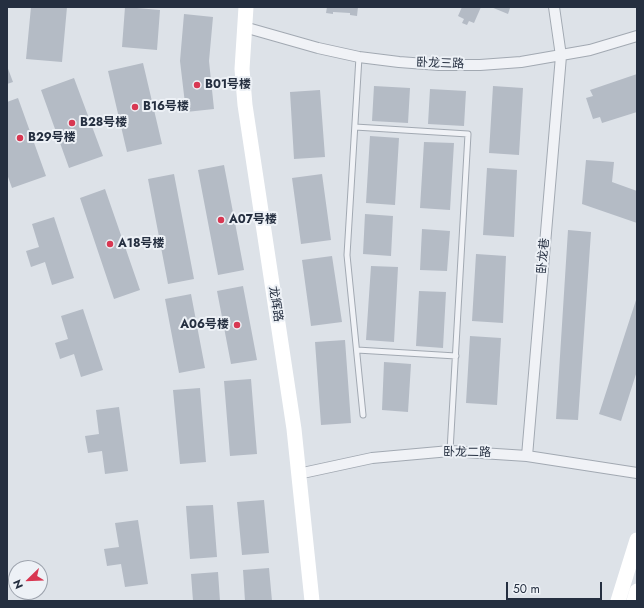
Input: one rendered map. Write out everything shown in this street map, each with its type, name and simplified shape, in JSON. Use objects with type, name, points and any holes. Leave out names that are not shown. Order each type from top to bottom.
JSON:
[{"type":"street","name":"龙辉路","points":[[246,7],[242,69],[245,105],[294,429],[312,601]]},
{"type":"street","name":"卧龙巷","points":[[527,456],[561,56],[554,7]]},
{"type":"street","name":"卧龙三路","points":[[244,27],[318,48],[359,57],[399,62],[460,65],[521,62],[561,56],[637,36]]},
{"type":"street","name":"卧龙二路","points":[[298,474],[372,458],[450,452],[527,456],[637,473]]},
{"type":"street","points":[[618,601],[637,540]]},
{"type":"street","points":[[634,601],[637,591]]},
{"type":"lane","points":[[359,57],[348,255],[363,415]]},
{"type":"lane","points":[[355,127],[468,134],[450,452]]},
{"type":"lane","points":[[357,350],[456,356]]},
{"type":"building","points":[[31,7],[67,7],[62,62],[26,59]]},
{"type":"building","points":[[125,7],[160,10],[157,50],[122,47]]},
{"type":"building","points":[[327,7],[358,7],[357,16],[350,15],[350,13],[326,13]]},
{"type":"building","points":[[462,7],[481,7],[474,23],[469,21],[467,25],[462,23],[464,19],[458,16]]},
{"type":"building","points":[[491,7],[508,7],[510,8],[508,14]]},
{"type":"building","name":"B01号楼","points":[[184,14],[213,17],[209,61],[214,109],[186,112],[180,61]]},
{"type":"building","name":"B16号楼","points":[[143,63],[162,144],[127,152],[108,71]]},
{"type":"building","points":[[7,66],[13,82],[7,84]]},
{"type":"building","points":[[637,74],[637,112],[602,123],[600,117],[593,119],[586,98],[593,96],[590,90]]},
{"type":"building","name":"B28号楼","points":[[74,78],[103,156],[69,168],[41,90]]},
{"type":"building","points":[[374,86],[410,88],[408,123],[372,121]]},
{"type":"building","points":[[493,86],[523,88],[519,155],[489,153]]},
{"type":"building","points":[[430,89],[466,91],[464,126],[428,124]]},
{"type":"building","points":[[320,90],[325,157],[294,159],[290,92]]},
{"type":"building","name":"B29号楼","points":[[18,98],[46,176],[12,188],[7,174],[7,102]]},
{"type":"building","points":[[370,136],[399,138],[395,205],[366,203]]},
{"type":"building","points":[[424,142],[454,143],[450,210],[420,208]]},
{"type":"building","points":[[586,160],[614,162],[612,182],[637,191],[637,223],[582,204]]},
{"type":"building","name":"A07号楼","points":[[224,165],[244,270],[218,275],[198,170]]},
{"type":"building","points":[[487,168],[517,170],[514,237],[483,235]]},
{"type":"building","points":[[174,174],[194,279],[168,284],[148,179]]},
{"type":"building","points":[[322,174],[331,240],[301,244],[292,178]]},
{"type":"building","name":"A18号楼","points":[[105,189],[140,290],[114,299],[80,198]]},
{"type":"building","points":[[365,214],[393,216],[391,256],[363,254]]},
{"type":"building","points":[[54,217],[74,278],[52,285],[45,262],[31,267],[26,251],[39,247],[32,224]]},
{"type":"building","points":[[422,229],[450,231],[447,271],[420,270]]},
{"type":"building","points":[[568,230],[591,232],[578,420],[556,419]]},
{"type":"building","points":[[476,254],[506,256],[503,323],[472,321]]},
{"type":"building","points":[[332,256],[342,322],[311,326],[302,260]]},
{"type":"building","points":[[371,266],[398,267],[394,342],[366,340]]},
{"type":"building","name":"A06号楼","points":[[243,286],[257,360],[231,364],[217,291]]},
{"type":"building","points":[[419,291],[446,292],[443,348],[416,346]]},
{"type":"building","points":[[191,294],[205,368],[179,373],[165,299]]},
{"type":"building","points":[[637,297],[637,371],[621,421],[599,414]]},
{"type":"building","points":[[83,309],[103,370],[81,377],[74,354],[60,359],[55,343],[68,339],[61,316]]},
{"type":"building","points":[[470,336],[501,338],[497,405],[466,403]]},
{"type":"building","points":[[345,340],[351,423],[321,425],[315,342]]},
{"type":"building","points":[[384,362],[411,364],[408,412],[382,410]]},
{"type":"building","points":[[251,379],[257,454],[230,456],[224,381]]},
{"type":"building","points":[[200,388],[206,462],[180,464],[173,390]]},
{"type":"building","points":[[119,407],[128,471],[105,474],[102,451],[88,453],[85,436],[99,434],[96,410]]},
{"type":"building","points":[[264,500],[269,553],[242,555],[237,502]]},
{"type":"building","points":[[213,505],[217,557],[190,559],[186,506]]},
{"type":"building","points":[[138,520],[148,584],[125,587],[121,564],[107,566],[104,549],[119,547],[115,523]]},
{"type":"building","points":[[269,568],[272,601],[245,601],[243,570]]},
{"type":"building","points":[[218,572],[220,601],[193,601],[191,574]]},
{"type":"place","name":"B01号楼","points":[[197,85]]},
{"type":"place","name":"B16号楼","points":[[135,107]]},
{"type":"place","name":"B28号楼","points":[[72,123]]},
{"type":"place","name":"B29号楼","points":[[20,138]]},
{"type":"place","name":"A07号楼","points":[[221,220]]},
{"type":"place","name":"A18号楼","points":[[110,244]]},
{"type":"place","name":"A06号楼","points":[[237,325]]}]
